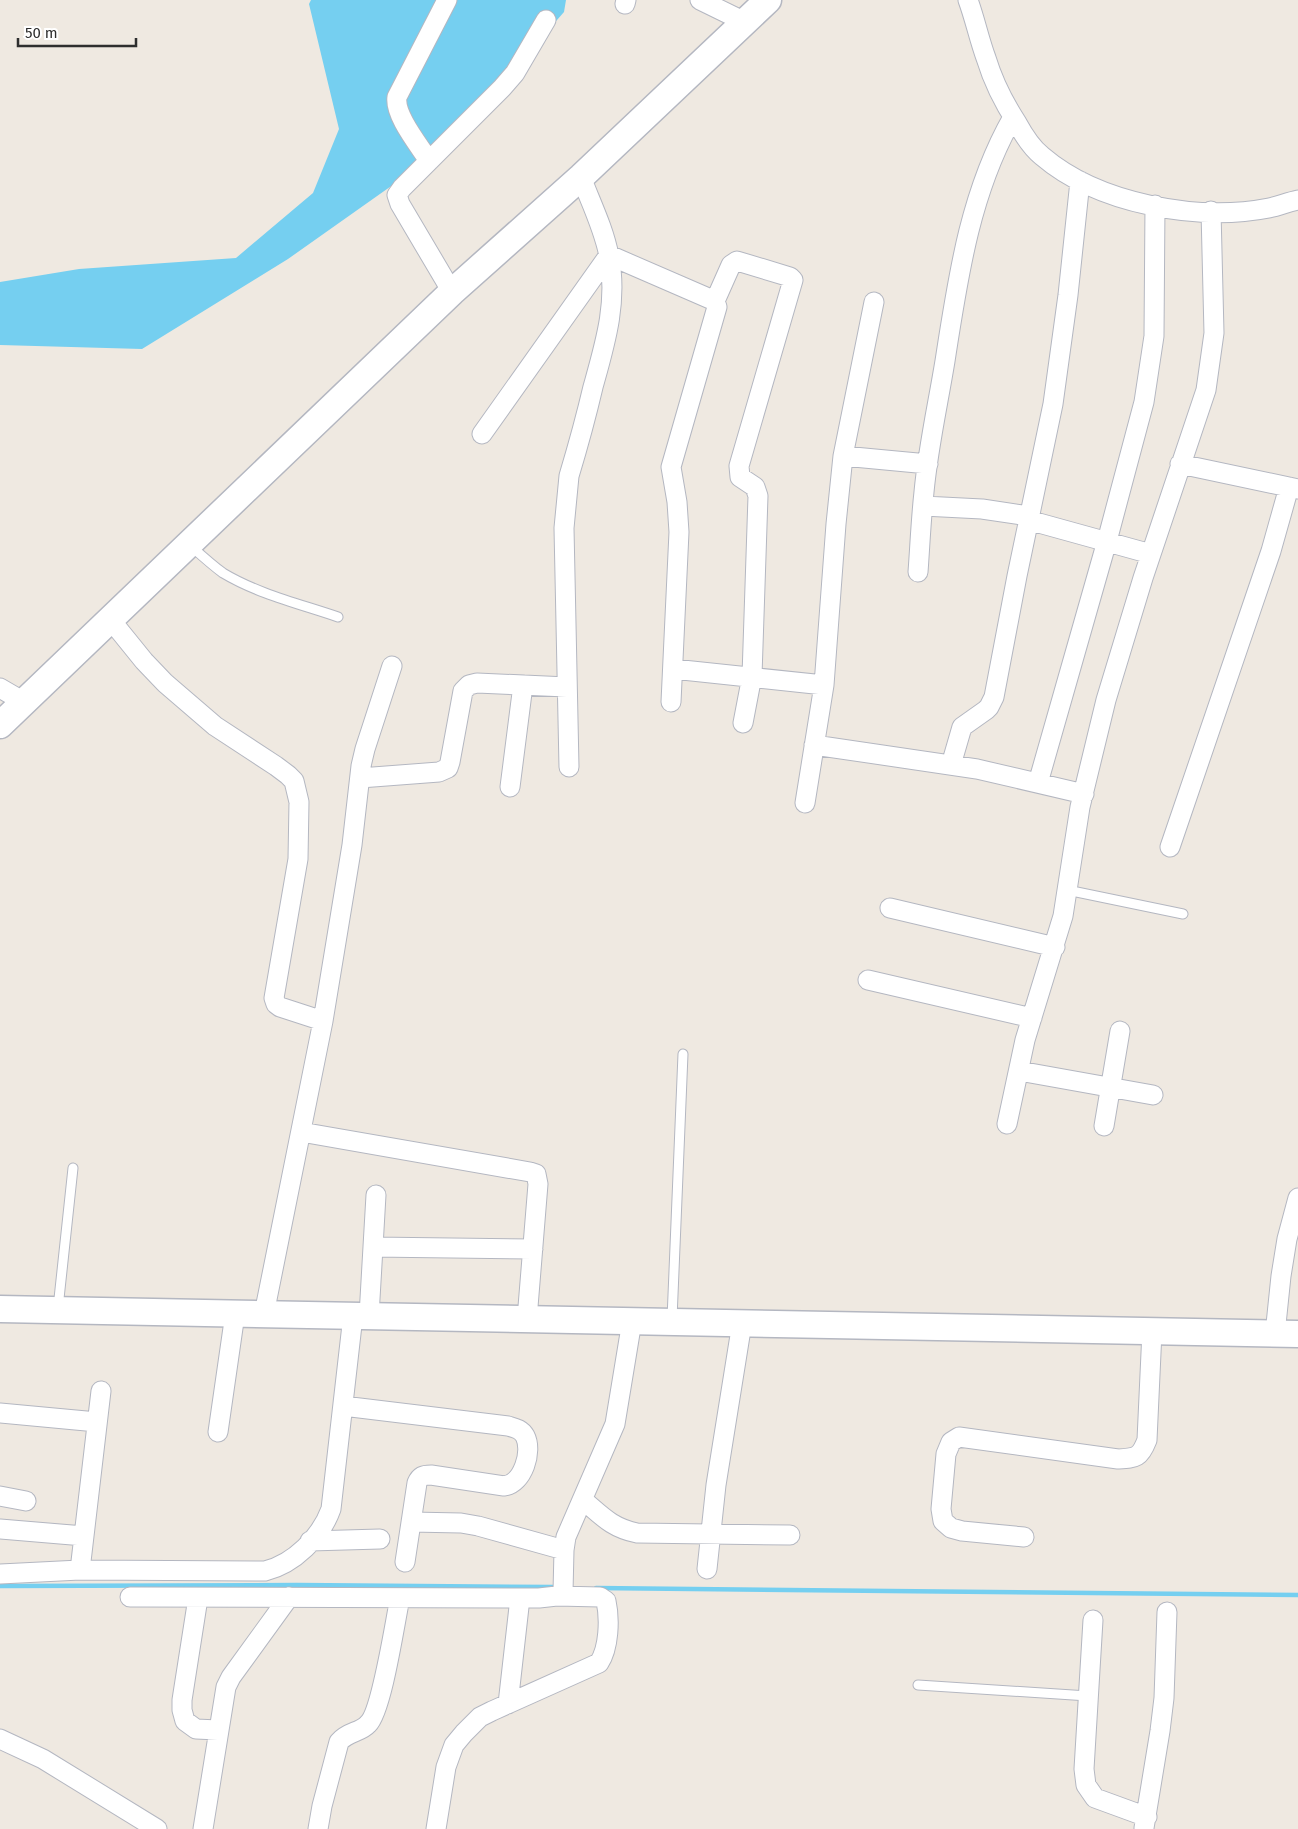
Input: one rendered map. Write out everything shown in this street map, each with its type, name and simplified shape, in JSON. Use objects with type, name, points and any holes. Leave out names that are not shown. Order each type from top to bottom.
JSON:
[{"type":"street","points":[[429,161],[400,114],[396,103],[397,96],[447,0]]},
{"type":"street","points":[[700,0],[745,22]]},
{"type":"street","points":[[0,725],[452,292],[581,177],[768,0]]},
{"type":"street","points":[[968,0],[986,59],[1013,118],[1040,155],[1065,174],[1129,200],[1179,210],[1225,212],[1268,208],[1298,200]]},
{"type":"street","points":[[452,292],[398,199],[398,195],[402,188],[515,73],[546,20]]},
{"type":"street","points":[[918,572],[928,464],[952,311],[967,234],[978,196],[994,153],[1013,118]]},
{"type":"street","points":[[569,767],[564,528],[566,497],[569,476],[610,321],[612,275],[603,233],[581,177]]},
{"type":"street","points":[[950,765],[962,727],[990,707],[994,697],[1059,370],[1080,181]]},
{"type":"street","points":[[1038,783],[1107,541],[1144,402],[1154,336],[1155,205]]},
{"type":"street","points":[[1008,1124],[1032,1018],[1063,916],[1084,794],[1106,700],[1180,464],[1206,390],[1214,333],[1211,211]]},
{"type":"street","points":[[609,255],[715,301]]},
{"type":"street","points":[[482,434],[609,255]]},
{"type":"street","points":[[671,702],[679,532],[677,502],[670,466],[717,307],[715,301],[732,265],[737,261],[790,277],[793,280],[739,466],[740,477],[755,487],[758,496],[752,676],[743,723]]},
{"type":"street","points":[[805,803],[824,685],[843,456],[874,302]]},
{"type":"street","points":[[843,456],[928,464]]},
{"type":"street","points":[[1170,847],[1293,488],[1180,464]]},
{"type":"street","points":[[923,506],[982,509],[1029,518],[1151,554]]},
{"type":"street","points":[[110,619],[144,661],[166,683],[215,726],[276,766],[294,781],[299,802],[298,859],[274,998],[276,1004],[280,1007],[323,1021]]},
{"type":"street","points":[[264,1314],[323,1021],[352,845],[365,749],[392,666]]},
{"type":"street","points":[[673,669],[824,685]]},
{"type":"street","points":[[360,778],[445,770],[450,762],[465,687],[477,683],[567,687]]},
{"type":"street","points":[[510,787],[523,685]]},
{"type":"street","points":[[0,688],[24,702]]},
{"type":"street","points":[[814,745],[950,765],[1084,794]]},
{"type":"street","points":[[890,908],[1055,947]]},
{"type":"street","points":[[868,980],[1032,1018]]},
{"type":"street","points":[[1104,1126],[1109,1087],[1120,1031]]},
{"type":"street","points":[[1019,1071],[1153,1095]]},
{"type":"street","points":[[301,1132],[534,1173],[537,1176],[538,1184],[527,1320]]},
{"type":"street","points":[[0,1574],[80,1570],[266,1571],[286,1563],[322,1529],[331,1509],[343,1406],[373,1247],[376,1195]]},
{"type":"street","points":[[0,1309],[1287,1334],[1281,1276],[1287,1239],[1298,1198]]},
{"type":"street","points":[[373,1247],[533,1249]]},
{"type":"street","points":[[218,1432],[235,1314]]},
{"type":"street","points":[[561,1589],[566,1537],[615,1424],[632,1322]]},
{"type":"street","points":[[707,1569],[726,1416],[742,1323]]},
{"type":"street","points":[[1024,1537],[962,1531],[951,1528],[943,1521],[941,1509],[946,1454],[951,1442],[959,1437],[1118,1459],[1134,1458],[1143,1452],[1147,1440],[1152,1331]]},
{"type":"street","points":[[80,1570],[101,1392]]},
{"type":"street","points":[[343,1406],[508,1426],[520,1430],[525,1436],[527,1444],[524,1468],[520,1477],[515,1482],[504,1486],[424,1475],[420,1478],[417,1483],[405,1562]]},
{"type":"street","points":[[0,1413],[97,1422]]},
{"type":"street","points":[[0,1496],[26,1501]]},
{"type":"street","points":[[583,1500],[622,1530],[637,1532],[790,1535]]},
{"type":"street","points":[[411,1522],[461,1523],[478,1526],[564,1550]]},
{"type":"street","points":[[0,1530],[84,1536]]},
{"type":"street","points":[[310,1541],[380,1540]]},
{"type":"street","points":[[130,1598],[544,1598],[561,1589],[600,1597],[606,1601],[607,1637],[604,1655],[599,1664],[480,1717],[454,1745],[446,1766],[436,1829]]},
{"type":"street","points":[[203,1829],[226,1687],[231,1677],[289,1597]]},
{"type":"street","points":[[198,1598],[182,1710],[185,1721],[196,1730],[218,1730]]},
{"type":"street","points":[[318,1829],[339,1742],[344,1736],[368,1725],[378,1708],[400,1598]]},
{"type":"street","points":[[508,1704],[520,1598]]},
{"type":"street","points":[[1093,1620],[1084,1769],[1086,1785],[1095,1798],[1145,1823],[1164,1698],[1167,1612]]},
{"type":"street","points":[[0,1739],[43,1759],[157,1829]]},
{"type":"lane","points":[[188,544],[222,572],[240,582],[338,617]]},
{"type":"lane","points":[[1067,890],[1183,914]]},
{"type":"lane","points":[[672,1322],[683,1054]]},
{"type":"lane","points":[[58,1310],[73,1168]]},
{"type":"lane","points":[[918,1685],[1088,1696]]},
{"type":"water","points":[[311,0],[566,0],[564,12],[445,148],[288,259],[142,349],[0,345],[0,282],[79,269],[236,258],[313,193],[339,129],[309,4]]},
{"type":"waterway","points":[[0,1586],[297,1585],[554,1587]]},
{"type":"waterway","points":[[596,1588],[1298,1595]]}]
